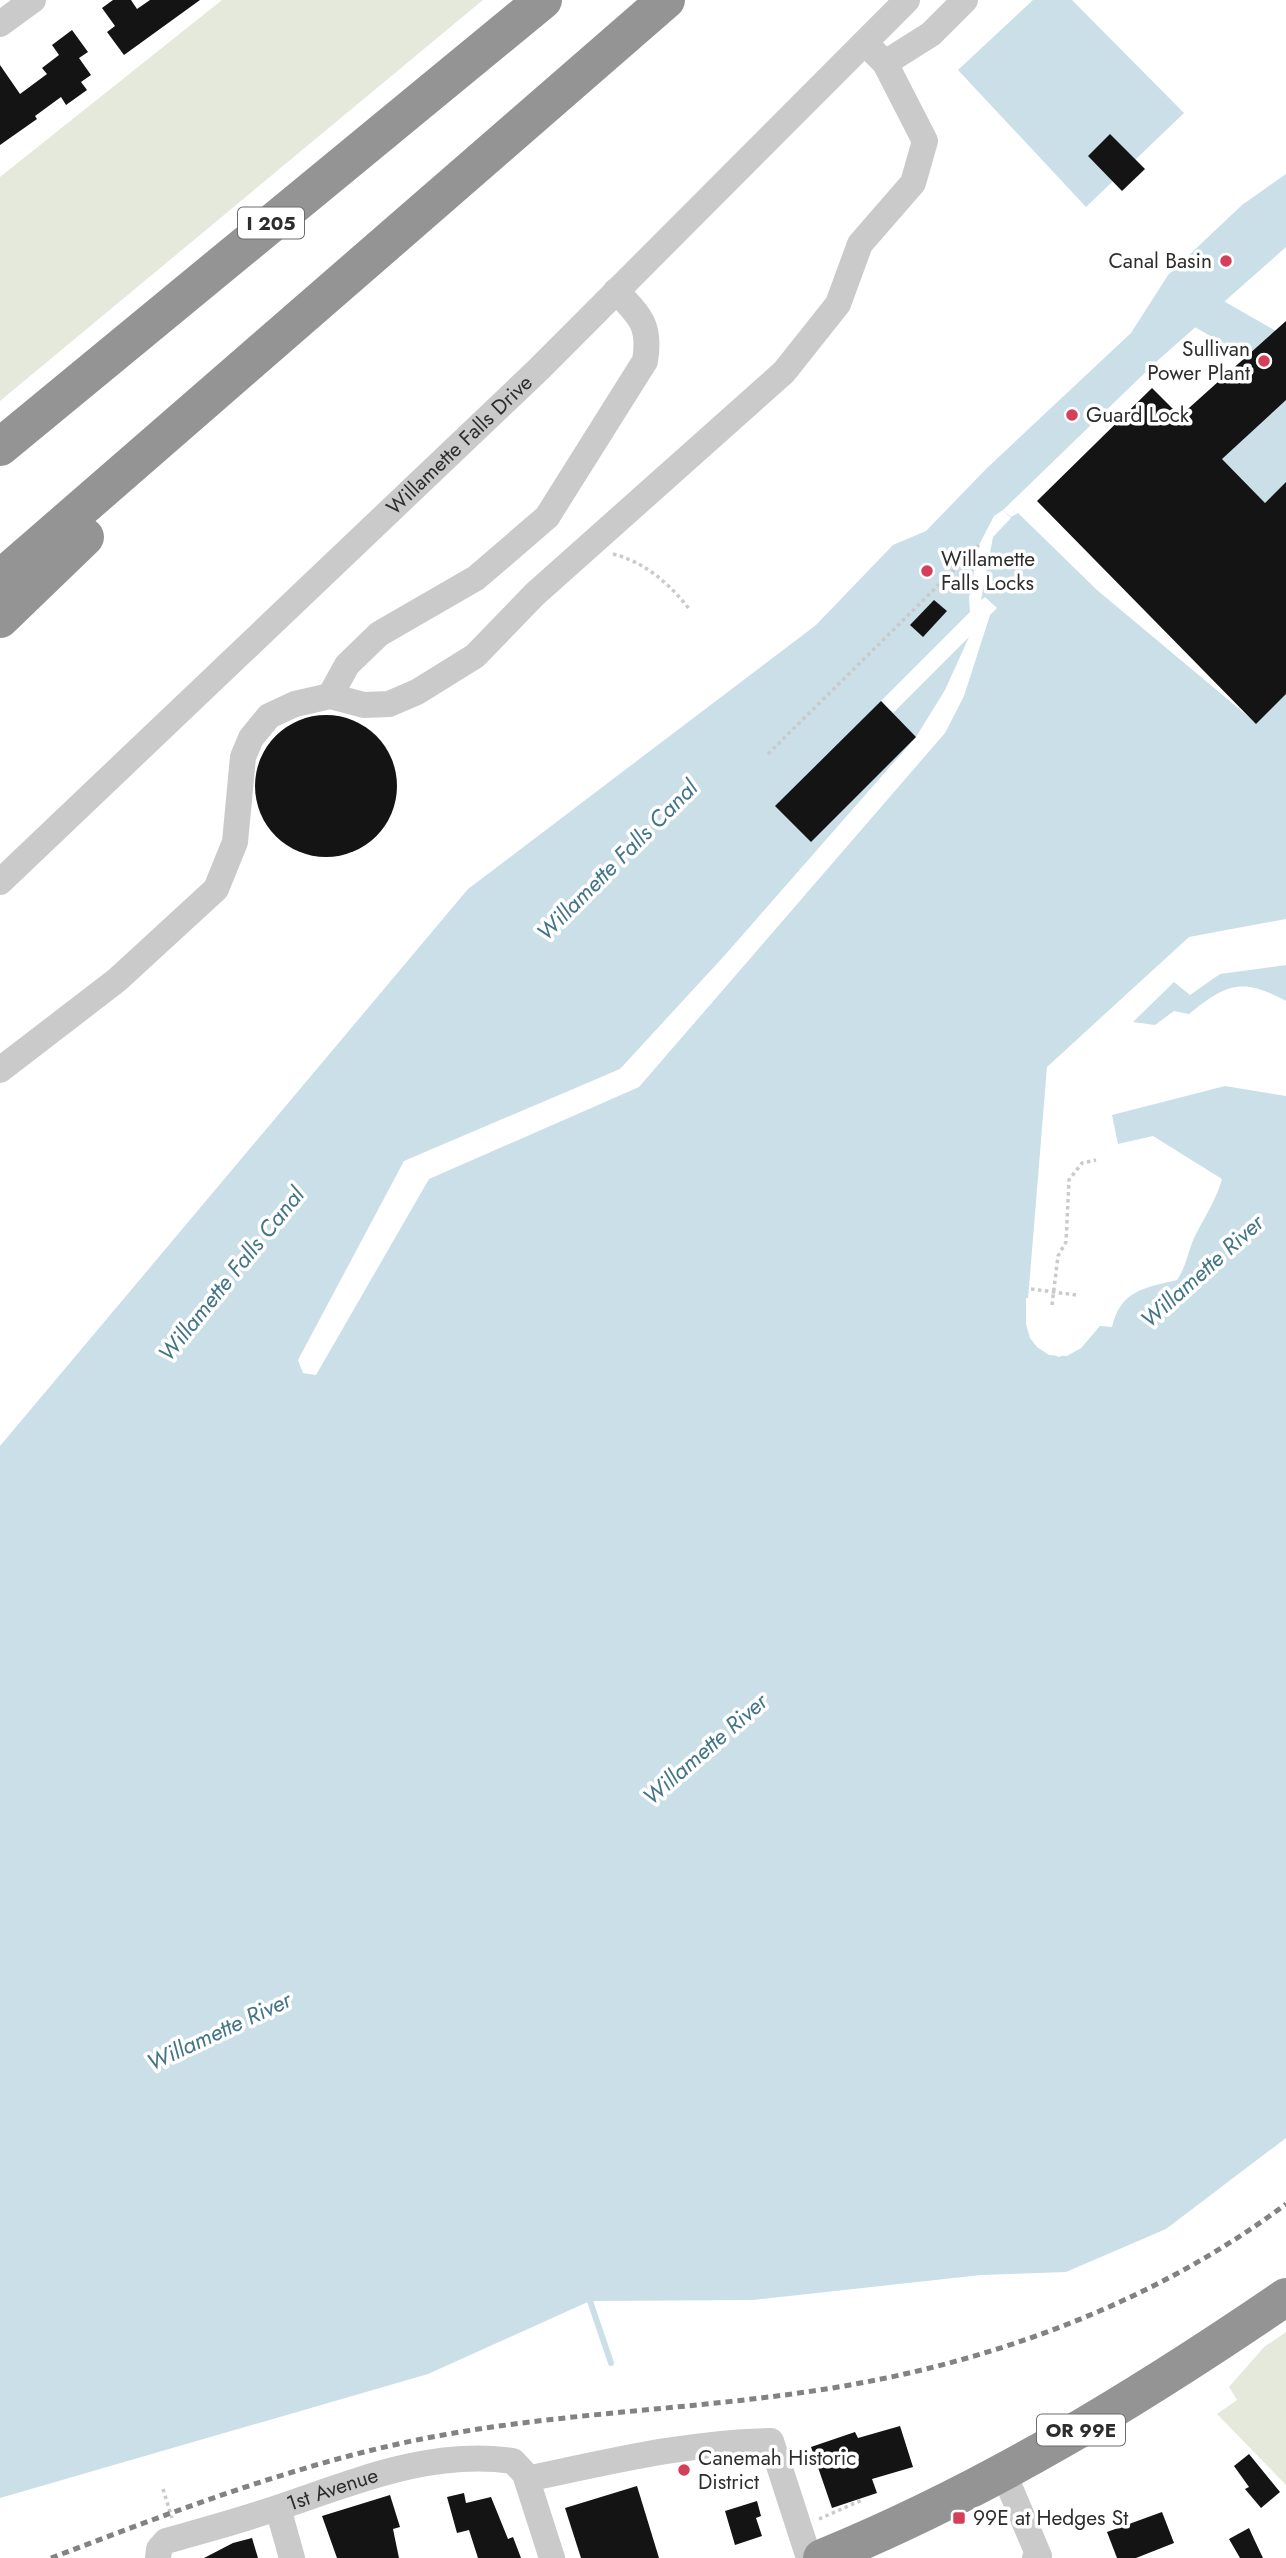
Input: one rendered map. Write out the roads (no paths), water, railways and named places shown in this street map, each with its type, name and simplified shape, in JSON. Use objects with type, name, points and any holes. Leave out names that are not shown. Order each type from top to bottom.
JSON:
[{"type":"highway","name":"I 205","points":[[0,447],[543,0]]},
{"type":"highway","points":[[0,579],[667,0]]},
{"type":"highway","points":[[0,619],[404,229]]},
{"type":"highway","name":"OR 99E","points":[[822,2558],[932,2510],[1004,2474],[1174,2374],[1286,2297]]},
{"type":"street","points":[[0,24],[33,0]]},
{"type":"street","name":"Willamette Falls Drive","points":[[0,882],[518,388],[907,0]]},
{"type":"street","points":[[885,63],[931,34],[965,0]]},
{"type":"street","points":[[0,1070],[117,980],[216,889],[235,842],[243,757],[251,738],[270,716],[295,704],[330,696],[364,705],[389,704],[417,692],[475,656],[535,594],[801,353],[838,304],[860,244],[913,183],[925,141],[885,63],[864,43]]},
{"type":"street","points":[[330,696],[347,665],[379,634],[476,578],[547,517],[645,361],[649,340],[642,317],[616,291]]},
{"type":"street","name":"1st Avenue","points":[[165,2548],[321,2491],[408,2467],[477,2458],[520,2470],[734,2441],[771,2441],[809,2558]]},
{"type":"street","points":[[520,2470],[552,2558]]},
{"type":"street","points":[[1004,2474],[1039,2556],[1035,2558]]},
{"type":"street","points":[[278,2508],[292,2558]]},
{"type":"water","points":[[1033,0],[1072,0],[1184,113],[1086,207],[958,70]]},
{"type":"water","points":[[1286,174],[1286,247],[1156,362],[1003,510],[1011,517],[1018,513],[1097,590],[1256,723],[1286,694],[1286,919],[1189,937],[1047,1067],[1026,1324],[1037,1347],[1059,1357],[1081,1348],[1100,1326],[1112,1327],[1121,1305],[1128,1298],[1144,1289],[1177,1280],[1193,1240],[1217,1194],[1222,1179],[1153,1136],[1118,1144],[1112,1115],[1225,1086],[1286,1096],[1286,2138],[1166,2229],[1066,2272],[981,2275],[753,2300],[590,2301],[428,2374],[0,2498],[0,1446],[468,889],[816,625],[893,545],[926,531],[987,468],[1131,333],[1168,275],[1242,205]]},
{"type":"water","points":[[1286,397],[1286,482],[1265,503],[1220,457]]},
{"type":"water","points":[[1286,965],[1286,1001],[1257,989],[1235,987],[1224,990],[1189,1014],[1174,1011],[1155,1025],[1133,1022],[1174,982],[1190,995],[1220,974]]},
{"type":"waterway","points":[[1190,303],[1286,358]]},
{"type":"waterway","points":[[590,2301],[611,2363]]},
{"type":"railway","points":[[51,2558],[244,2488],[393,2445],[543,2420],[794,2394],[903,2374],[961,2360],[1076,2321],[1131,2297],[1237,2238],[1286,2204]]},
{"type":"place","name":"Canal Basin","points":[[1226,261]]},
{"type":"place","name":"Sullivan Power Plant","points":[[1264,361]]},
{"type":"place","name":"Guard Lock","points":[[1072,415]]},
{"type":"place","name":"Willamette Falls Locks","points":[[927,571]]},
{"type":"place","name":"Canemah Historic District","points":[[684,2470]]},
{"type":"place","name":"99E at Hedges St","points":[[959,2518]]},
{"type":"water label","name":"Willamette Falls Canal","points":[[617,860]]},
{"type":"water label","name":"Willamette River","points":[[1202,1271]]},
{"type":"water label","name":"Willamette Falls Canal","points":[[231,1274]]},
{"type":"water label","name":"Willamette River","points":[[705,1749]]},
{"type":"water label","name":"Willamette River","points":[[219,2031]]}]
